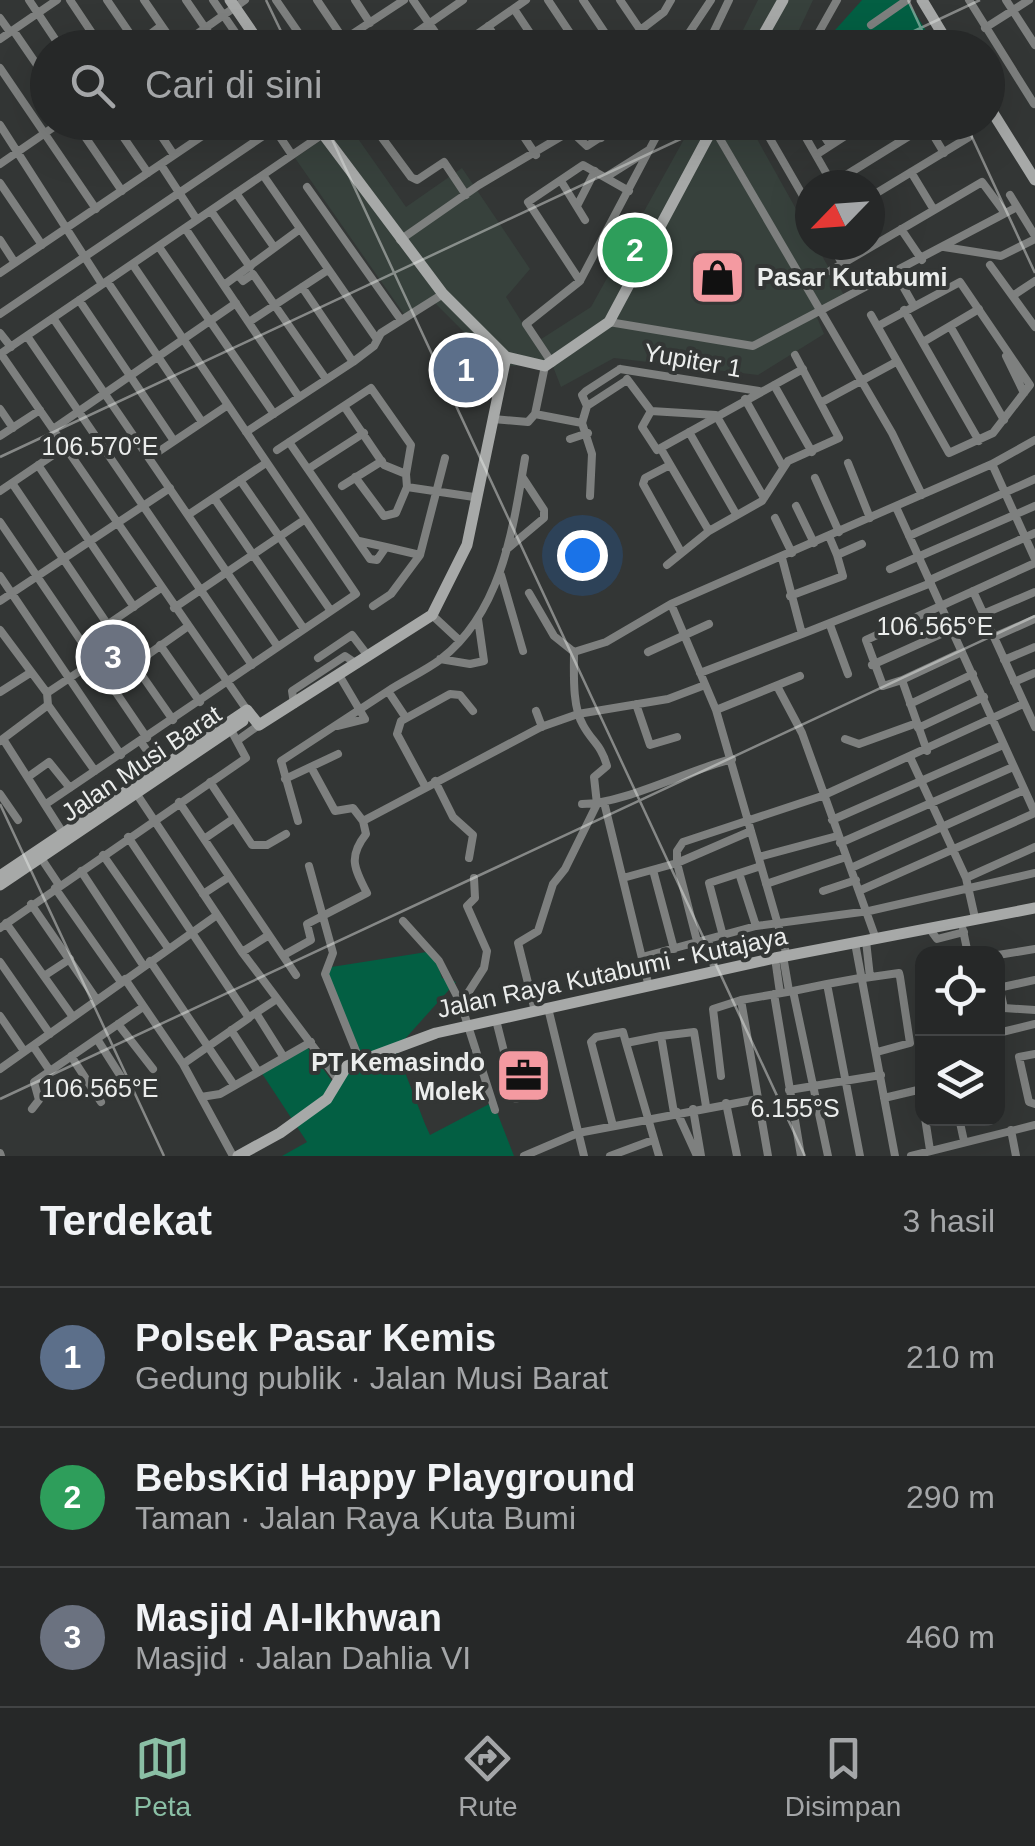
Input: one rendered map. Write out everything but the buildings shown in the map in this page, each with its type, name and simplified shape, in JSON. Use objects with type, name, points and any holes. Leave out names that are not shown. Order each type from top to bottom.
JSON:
[{"type":"street","points":[[29,0],[49,30]]},
{"type":"street","points":[[0,39],[57,0]]},
{"type":"street","points":[[70,0],[90,30]]},
{"type":"street","points":[[107,0],[125,30]]},
{"type":"street","points":[[144,0],[164,30]]},
{"type":"street","points":[[186,0],[205,28]]},
{"type":"street","points":[[214,0],[234,30]]},
{"type":"street","points":[[276,0],[297,30]]},
{"type":"street","points":[[317,0],[337,30]]},
{"type":"street","points":[[355,0],[370,23]]},
{"type":"street","points":[[413,0],[434,30]]},
{"type":"street","points":[[421,30],[463,0]]},
{"type":"street","points":[[483,30],[526,0]]},
{"type":"street","points":[[548,0],[568,30]]},
{"type":"street","points":[[582,0],[603,30]]},
{"type":"street","points":[[620,0],[640,30]]},
{"type":"street","points":[[656,0],[664,12]]},
{"type":"street","points":[[642,30],[672,0]]},
{"type":"street","points":[[691,30],[711,0]]},
{"type":"street","points":[[718,30],[728,0]]},
{"type":"street","points":[[766,30],[783,0]]},
{"type":"street","points":[[820,30],[836,0]]},
{"type":"street","points":[[871,24],[907,0]]},
{"type":"street","points":[[922,0],[940,30]]},
{"type":"street","points":[[968,0],[986,28],[1029,0]]},
{"type":"street","points":[[1006,0],[1035,46]]},
{"type":"street","points":[[202,30],[237,2],[253,30]]},
{"type":"street","points":[[359,30],[397,2]]},
{"type":"street","points":[[514,9],[528,30]]},
{"type":"street","points":[[0,18],[30,56]]},
{"type":"street","points":[[156,30],[161,26]]},
{"type":"street","points":[[488,26],[491,30]]},
{"type":"street","points":[[1005,57],[1034,104]]},
{"type":"street","points":[[0,68],[30,112]]},
{"type":"street","points":[[1026,90],[1035,85]]},
{"type":"street","points":[[0,125],[84,256],[202,422]]},
{"type":"street","points":[[1005,132],[1035,180]]},
{"type":"street","points":[[0,164],[36,140]]},
{"type":"street","points":[[49,140],[96,209]]},
{"type":"street","points":[[87,140],[122,191]]},
{"type":"street","points":[[125,140],[148,173]]},
{"type":"street","points":[[164,140],[174,155]]},
{"type":"street","points":[[0,273],[196,140]]},
{"type":"street","points":[[0,314],[252,140]]},
{"type":"street","points":[[282,140],[292,155]]},
{"type":"street","points":[[252,717],[0,354],[317,140]]},
{"type":"street","points":[[327,140],[443,294],[506,357],[548,365]]},
{"type":"street","points":[[383,140],[410,177],[417,180],[444,162],[466,195]]},
{"type":"street","points":[[526,140],[536,154]]},
{"type":"street","points":[[400,240],[556,140]]},
{"type":"street","points":[[580,140],[586,146]]},
{"type":"street","points":[[586,146],[597,140]]},
{"type":"street","points":[[548,365],[526,324],[580,281],[654,140]]},
{"type":"street","points":[[492,419],[522,425],[534,414],[548,365],[609,322],[706,140]]},
{"type":"street","points":[[723,140],[864,380],[922,495]]},
{"type":"street","points":[[771,140],[795,179]]},
{"type":"street","points":[[808,140],[824,170]]},
{"type":"street","points":[[827,140],[830,145]]},
{"type":"street","points":[[816,155],[838,140]]},
{"type":"street","points":[[854,170],[901,140]]},
{"type":"street","points":[[936,140],[944,153]]},
{"type":"street","points":[[885,188],[964,140]]},
{"type":"street","points":[[580,281],[528,204],[583,164],[586,146]]},
{"type":"street","points":[[606,177],[649,150]]},
{"type":"street","points":[[583,164],[629,192]]},
{"type":"street","points":[[160,165],[198,220]]},
{"type":"street","points":[[577,206],[596,171]]},
{"type":"street","points":[[910,172],[934,210]]},
{"type":"street","points":[[263,175],[376,338]]},
{"type":"street","points":[[561,180],[585,220]]},
{"type":"street","points":[[885,238],[985,181],[1005,213]]},
{"type":"street","points":[[0,183],[42,245]]},
{"type":"street","points":[[307,187],[402,320]]},
{"type":"street","points":[[236,193],[274,246]]},
{"type":"street","points":[[944,247],[1002,256],[1035,237],[1010,195]]},
{"type":"street","points":[[609,322],[739,347],[754,346],[1017,207]]},
{"type":"street","points":[[211,210],[250,267]]},
{"type":"street","points":[[185,228],[300,397]]},
{"type":"street","points":[[224,285],[300,230]]},
{"type":"street","points":[[901,230],[922,260]]},
{"type":"street","points":[[0,240],[16,262]]},
{"type":"street","points":[[159,247],[274,414]]},
{"type":"street","points":[[840,260],[842,264]]},
{"type":"street","points":[[830,271],[848,260]]},
{"type":"street","points":[[46,804],[356,594],[132,265]]},
{"type":"street","points":[[990,265],[1034,323]]},
{"type":"street","points":[[249,322],[328,270]]},
{"type":"street","points":[[238,275],[243,281],[253,274],[326,379]]},
{"type":"street","points":[[896,274],[914,304]]},
{"type":"street","points":[[1014,295],[1035,281]]},
{"type":"street","points":[[871,315],[947,451],[979,440],[1004,420],[1030,385],[960,282],[878,326]]},
{"type":"street","points":[[302,287],[353,362]]},
{"type":"street","points":[[246,432],[353,362],[374,346],[376,338],[443,294]]},
{"type":"street","points":[[79,300],[174,441]]},
{"type":"street","points":[[53,429],[236,303]]},
{"type":"street","points":[[923,342],[979,309]]},
{"type":"street","points":[[904,310],[979,440]]},
{"type":"street","points":[[53,318],[278,647]]},
{"type":"street","points":[[950,326],[1004,420]]},
{"type":"street","points":[[0,333],[10,347]]},
{"type":"street","points":[[27,336],[252,665]]},
{"type":"street","points":[[667,564],[709,531],[764,498],[784,467],[839,438],[795,354]]},
{"type":"street","points":[[460,641],[432,615],[467,544],[506,357]]},
{"type":"street","points":[[822,402],[884,374],[885,368],[896,362]]},
{"type":"street","points":[[587,406],[582,395],[620,369],[651,412]]},
{"type":"street","name":"Yupiter 1","points":[[620,369],[760,392]]},
{"type":"street","points":[[651,412],[642,427],[652,447],[661,448],[803,369]]},
{"type":"street","points":[[590,496],[588,434],[582,423],[587,406],[627,380]]},
{"type":"street","points":[[774,385],[812,452]]},
{"type":"street","points":[[277,450],[373,390],[411,445],[407,487],[396,513],[384,516],[355,477]]},
{"type":"street","points":[[747,401],[784,467]]},
{"type":"street","points":[[149,458],[228,405]]},
{"type":"street","points":[[344,406],[382,461],[406,474]]},
{"type":"street","points":[[0,409],[13,428]]},
{"type":"street","points":[[0,436],[40,410]]},
{"type":"street","points":[[651,412],[716,415]]},
{"type":"street","points":[[534,414],[582,423]]},
{"type":"street","points":[[716,415],[764,498]]},
{"type":"street","points":[[688,432],[736,514]]},
{"type":"street","points":[[308,469],[364,433]]},
{"type":"street","points":[[570,438],[588,434]]},
{"type":"street","points":[[574,652],[606,642],[616,632],[671,604],[992,464],[1035,440]]},
{"type":"street","points":[[289,442],[374,561],[386,547]]},
{"type":"street","points":[[0,492],[65,447]]},
{"type":"street","points":[[661,448],[709,531]]},
{"type":"street","points":[[373,606],[392,594],[420,555],[445,458]]},
{"type":"street","points":[[360,708],[440,659],[478,620],[501,574],[526,458]]},
{"type":"street","points":[[342,486],[382,461]]},
{"type":"street","points":[[188,515],[266,463]]},
{"type":"street","points":[[848,463],[870,518]]},
{"type":"street","points":[[962,652],[882,686],[866,640],[1035,561],[1030,535],[1014,516],[992,464]]},
{"type":"street","points":[[670,465],[645,478],[644,484],[681,552]]},
{"type":"street","points":[[38,466],[134,607]]},
{"type":"street","points":[[506,550],[544,518],[544,510],[522,477]]},
{"type":"street","points":[[790,596],[844,576],[815,478]]},
{"type":"street","points":[[910,536],[1035,479]]},
{"type":"street","points":[[240,480],[330,611]]},
{"type":"street","points":[[12,483],[108,625]]},
{"type":"street","points":[[407,487],[474,496]]},
{"type":"street","points":[[0,602],[170,488]]},
{"type":"street","points":[[214,498],[304,628]]},
{"type":"street","points":[[796,506],[814,543]]},
{"type":"street","points":[[824,892],[859,885],[951,851],[1035,814],[896,506]]},
{"type":"street","points":[[890,570],[1035,506]]},
{"type":"street","points":[[775,518],[792,552]]},
{"type":"street","points":[[174,608],[304,520]]},
{"type":"street","points":[[0,522],[109,682],[159,768]]},
{"type":"street","points":[[700,673],[855,616],[1030,535]]},
{"type":"street","points":[[359,541],[420,555]]},
{"type":"street","points":[[837,554],[862,544]]},
{"type":"street","points":[[782,558],[802,634]]},
{"type":"street","points":[[501,574],[522,651]]},
{"type":"street","points":[[0,576],[121,755]]},
{"type":"street","points":[[82,642],[161,588]]},
{"type":"street","points":[[973,590],[1035,727]]},
{"type":"street","points":[[983,614],[1035,592]]},
{"type":"street","points":[[529,593],[554,636],[574,652],[578,714],[584,728],[600,743],[607,764],[592,783],[623,878],[649,989]]},
{"type":"street","points":[[671,604],[716,710],[780,924],[789,1090],[801,1156]]},
{"type":"street","name":"Jalan Musi Barat","points":[[0,885],[159,768],[252,717],[294,704],[432,615]]},
{"type":"street","points":[[855,616],[859,628]]},
{"type":"street","points":[[994,637],[1035,619]]},
{"type":"street","points":[[440,659],[470,664],[484,660],[478,620]]},
{"type":"street","points":[[648,652],[710,624]]},
{"type":"street","points":[[830,625],[848,674]]},
{"type":"street","points":[[109,682],[188,627]]},
{"type":"street","points":[[872,665],[952,629]]},
{"type":"street","points":[[0,630],[47,692],[48,705],[96,771]]},
{"type":"street","points":[[318,658],[352,635],[368,656]]},
{"type":"street","points":[[160,645],[200,702]]},
{"type":"street","points":[[1004,660],[1035,646]]},
{"type":"street","points":[[294,704],[292,691],[345,656],[357,664]]},
{"type":"street","points":[[47,692],[95,662]]},
{"type":"street","points":[[134,664],[173,720]]},
{"type":"street","points":[[2,688],[30,672]]},
{"type":"street","points":[[1014,682],[1035,673]]},
{"type":"street","points":[[910,704],[973,674]]},
{"type":"street","points":[[298,821],[281,761],[337,726],[364,722],[360,708],[339,675]]},
{"type":"street","points":[[716,710],[800,676]]},
{"type":"street","points":[[902,680],[926,750]]},
{"type":"street","points":[[363,821],[542,727],[578,714],[636,704],[705,685]]},
{"type":"street","points":[[777,686],[802,733],[838,839],[869,910],[865,977],[895,1156]]},
{"type":"street","points":[[388,691],[406,718]]},
{"type":"street","points":[[424,786],[397,734],[406,718],[450,694],[460,695],[473,711]]},
{"type":"street","points":[[846,738],[859,744],[918,726],[984,698]]},
{"type":"street","points":[[636,704],[650,745],[678,737]]},
{"type":"street","points":[[48,705],[1,740],[63,832]]},
{"type":"street","points":[[697,941],[677,863],[677,851],[684,841],[747,817],[822,796],[992,718],[1028,706]]},
{"type":"street","points":[[536,711],[542,727]]},
{"type":"street","name":"Jalan Musi Barat","points":[[0,876],[38,855],[63,832],[234,735],[252,717]]},
{"type":"street","points":[[73,1017],[3,925],[246,758],[234,735]]},
{"type":"street","points":[[832,820],[1003,745]]},
{"type":"street","points":[[286,779],[338,754]]},
{"type":"street","points":[[910,757],[966,878],[976,918]]},
{"type":"street","points":[[582,804],[600,803],[732,760]]},
{"type":"street","points":[[28,777],[51,763],[70,788]]},
{"type":"street","points":[[284,956],[311,940],[308,924],[366,893],[352,860],[366,834],[363,821],[353,808],[334,809],[311,767]]},
{"type":"street","points":[[723,936],[709,883],[930,804],[1013,767]]},
{"type":"street","points":[[435,780],[453,817],[473,835],[468,858]]},
{"type":"street","points":[[210,782],[254,846],[286,834]]},
{"type":"street","points":[[134,790],[242,952],[285,1004],[336,1077]]},
{"type":"street","points":[[851,868],[1024,790]]},
{"type":"street","points":[[0,794],[18,820]]},
{"type":"street","points":[[180,802],[296,975]]},
{"type":"street","points":[[584,1156],[542,1009],[518,942],[538,931],[553,884],[600,803]]},
{"type":"street","points":[[204,839],[233,819]]},
{"type":"street","points":[[623,878],[677,863],[751,831]]},
{"type":"street","points":[[128,837],[284,1056]]},
{"type":"street","points":[[966,878],[1035,847]]},
{"type":"street","points":[[38,855],[183,1064],[236,1156]]},
{"type":"street","points":[[103,855],[168,948]]},
{"type":"street","points":[[766,884],[846,857]]},
{"type":"street","points":[[309,866],[333,952],[325,974],[360,1061]]},
{"type":"street","points":[[653,870],[674,949]]},
{"type":"street","points":[[81,871],[234,1085]]},
{"type":"street","points":[[738,873],[756,926]]},
{"type":"street","points":[[642,957],[756,926],[869,910],[1035,873]]},
{"type":"street","points":[[203,894],[230,877]]},
{"type":"street","points":[[461,1004],[486,961],[487,951],[467,906],[475,898],[474,878]]},
{"type":"street","points":[[31,904],[97,1000]]},
{"type":"street","name":"Jalan Raya Kutabumi - Kutajaya","points":[[236,1156],[258,1152],[327,1099],[334,1092],[336,1077],[360,1061],[465,1024],[649,989],[782,956],[929,928],[963,926],[976,918],[1035,908]]},
{"type":"street","points":[[0,1068],[216,915]]},
{"type":"street","points":[[402,921],[435,954],[461,1004],[495,1110]]},
{"type":"street","points":[[963,926],[967,946]]},
{"type":"street","points":[[242,952],[270,935]]},
{"type":"street","points":[[708,940],[715,972]]},
{"type":"street","points":[[1005,954],[1035,949]]},
{"type":"street","points":[[44,976],[70,959]]},
{"type":"street","points":[[0,962],[50,1034]]},
{"type":"street","points":[[721,1076],[713,1009],[742,1000],[898,973],[910,1040],[877,1052]]},
{"type":"street","points":[[1005,983],[1035,980]]},
{"type":"street","points":[[827,984],[860,1156]]},
{"type":"street","points":[[784,992],[814,1086],[828,1156]]},
{"type":"street","points":[[183,1064],[277,999]]},
{"type":"street","points":[[742,1000],[768,1156]]},
{"type":"street","points":[[32,1109],[39,1100],[34,1082],[143,1008]]},
{"type":"street","points":[[1005,1008],[1035,1010]]},
{"type":"street","points":[[0,1016],[50,1070]]},
{"type":"street","points":[[496,1020],[516,1099]]},
{"type":"street","points":[[118,1024],[153,1070]]},
{"type":"street","points":[[1005,1031],[1035,1024]]},
{"type":"street","points":[[626,1043],[715,1028]]},
{"type":"street","points":[[231,1030],[257,1070]]},
{"type":"street","points":[[612,1126],[592,1042],[596,1037],[623,1032],[659,1156]]},
{"type":"street","points":[[694,1032],[706,1106]]},
{"type":"street","points":[[661,1036],[676,1113],[699,1156]]},
{"type":"street","points":[[97,1039],[130,1091]]},
{"type":"street","points":[[201,1097],[213,1097],[311,1042]]},
{"type":"street","points":[[1035,1054],[1019,1057],[1029,1102],[1035,1104]]},
{"type":"street","points":[[72,1056],[101,1102]]},
{"type":"street","points":[[1022,1074],[1035,1072]]},
{"type":"street","points":[[789,1090],[881,1074]]},
{"type":"street","points":[[884,1098],[915,1091]]},
{"type":"street","points":[[524,1156],[578,1134],[706,1106],[758,1099]]},
{"type":"street","points":[[726,1103],[736,1156]]},
{"type":"street","points":[[693,1110],[699,1156]]},
{"type":"street","points":[[926,1126],[930,1150]]},
{"type":"street","points":[[961,1126],[964,1141]]},
{"type":"street","points":[[911,1156],[1035,1126]]},
{"type":"street","points":[[1011,1130],[1016,1156]]},
{"type":"street","points":[[610,1156],[624,1154],[653,1140]]},
{"type":"shaded area","points":[[758,0],[813,0],[799,30],[743,30]]},
{"type":"shaded area","points":[[322,140],[359,140],[406,207],[462,168],[530,269],[506,297],[535,343],[591,307],[684,140],[758,140],[795,207],[795,260],[824,260],[845,297],[816,315],[824,334],[758,375],[614,358],[561,387],[552,364],[510,366],[486,354],[433,301],[406,317],[295,158]]},
{"type":"green space","points":[[862,0],[907,0],[926,30],[835,30]]},
{"type":"green space","points":[[433,951],[442,978],[456,982],[396,1049],[425,1124],[430,1135],[493,1102],[514,1156],[282,1156],[307,1142],[261,1072],[307,1047],[332,1081],[360,1061],[325,968]]},
{"type":"place","name":"BebsKid Happy Playground","points":[[635,250]]},
{"type":"place","name":"Pasar Kutabumi","points":[[718,277]]},
{"type":"place","name":"Polsek Pasar Kemis","points":[[466,370]]},
{"type":"place","name":"Masjid Al-Ikhwan","points":[[113,657]]},
{"type":"place","name":"PT Kemasindo Molek","points":[[524,1076]]}]
